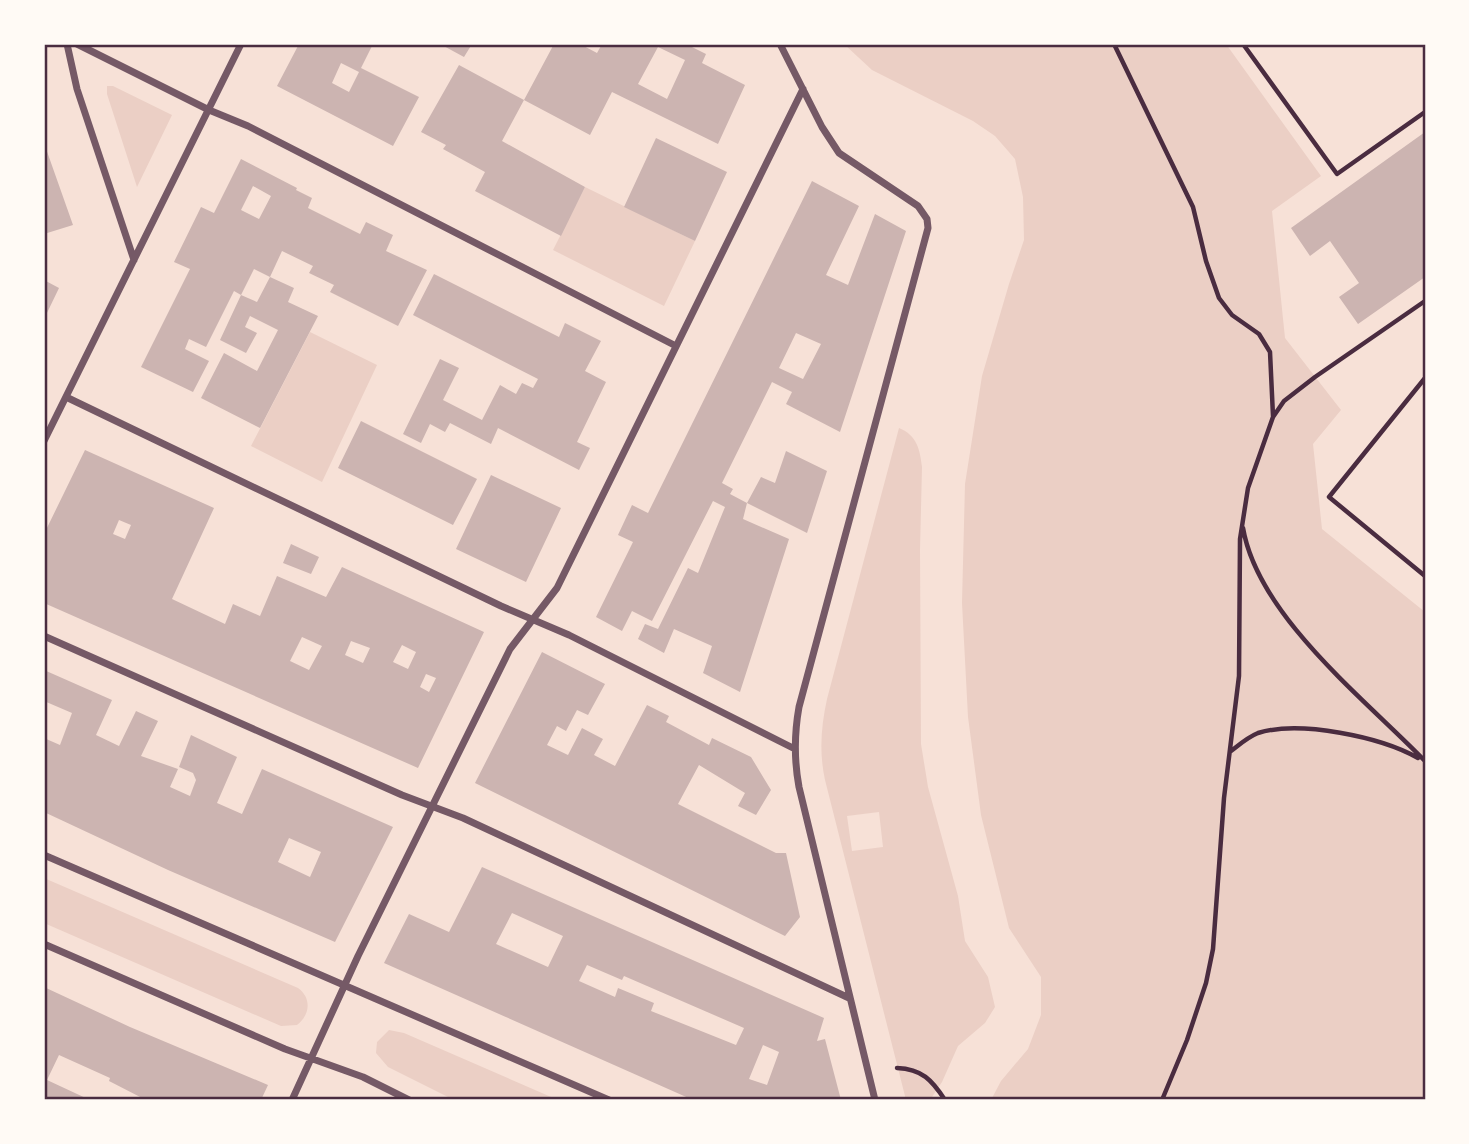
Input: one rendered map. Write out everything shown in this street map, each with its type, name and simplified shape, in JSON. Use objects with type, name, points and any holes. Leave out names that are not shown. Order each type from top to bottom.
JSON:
[{"type":"street","points":[[67,44],[77,89],[134,260]]},
{"type":"street","points":[[77,44],[209,110],[248,126],[676,346]]},
{"type":"street","points":[[44,441],[242,44]]},
{"type":"street","points":[[780,44],[822,127],[839,153],[918,205],[927,219],[928,228],[799,708],[795,749],[799,787],[875,1100]]},
{"type":"street","points":[[292,1100],[345,985],[510,649],[557,588],[803,89]]},
{"type":"street","points":[[66,397],[569,635],[795,749]]},
{"type":"street","points":[[44,636],[432,807],[463,818],[849,998]]},
{"type":"street","points":[[44,855],[609,1100]]},
{"type":"street","points":[[44,943],[273,1044],[363,1077],[410,1100]]},
{"type":"path","points":[[1114,44],[1193,207],[1206,261],[1219,298],[1232,315],[1259,334],[1270,352],[1273,417]]},
{"type":"path","points":[[1243,44],[1337,174],[1425,112]]},
{"type":"path","points":[[1162,1100],[1186,1040],[1210,966],[1224,798],[1239,676],[1239,555],[1248,488],[1273,417],[1284,401],[1425,300]]},
{"type":"path","points":[[1425,378],[1329,497],[1425,576]]},
{"type":"path","points":[[1242,522],[1244,537],[1258,570],[1289,620],[1327,664],[1425,761]]},
{"type":"path","points":[[1230,751],[1251,736],[1262,732],[1296,730],[1366,738],[1398,748],[1425,761]]},
{"type":"path","points":[[867,1069],[901,1068],[919,1071],[933,1082],[945,1100]]},
{"type":"shaded area","points":[[844,44],[1226,44],[1321,176],[1272,211],[1285,338],[1341,410],[1313,444],[1322,529],[1425,612],[1425,1100],[991,1100],[1001,1081],[1028,1049],[1041,1015],[1041,977],[1009,928],[981,815],[968,717],[962,603],[965,484],[982,376],[1024,240],[1023,197],[1015,159],[995,136],[973,121],[872,70]]},
{"type":"shaded area","points":[[107,86],[113,86],[172,115],[137,187],[107,94]]},
{"type":"shaded area","points":[[585,187],[695,241],[664,306],[553,250]]},
{"type":"shaded area","points":[[310,332],[377,365],[322,482],[251,446]]},
{"type":"shaded area","points":[[899,428],[914,439],[922,467],[921,744],[928,787],[958,896],[965,941],[988,977],[995,1007],[985,1023],[958,1046],[942,1082],[930,1100],[906,1100],[825,780],[822,740],[827,699]],"holes":[[[879,812],[883,847],[852,851],[847,816]]]},
{"type":"shaded area","points":[[44,878],[298,988],[307,1001],[305,1016],[297,1025],[281,1026],[44,923]]},
{"type":"shaded area","points":[[389,1030],[404,1033],[558,1100],[454,1100],[388,1067],[376,1053],[377,1042]]},
{"type":"building","points":[[299,44],[373,44],[361,68],[419,97],[393,146],[277,86]],"holes":[[[341,63],[359,72],[349,92],[332,83]]]},
{"type":"building","points":[[440,44],[472,44],[464,57]]},
{"type":"building","points":[[554,44],[580,44],[597,53],[602,44],[686,44],[706,54],[702,63],[745,85],[718,144],[612,92],[590,135],[524,100]],"holes":[[[658,47],[685,60],[667,99],[638,84]]]},
{"type":"building","points":[[459,65],[524,100],[502,141],[585,187],[561,236],[475,191],[485,172],[443,149],[446,145],[421,132]]},
{"type":"building","points":[[1425,132],[1425,277],[1358,324],[1339,297],[1359,283],[1330,241],[1310,256],[1291,228]]},
{"type":"building","points":[[656,138],[727,172],[695,241],[624,207]]},
{"type":"building","points":[[44,143],[73,225],[44,234]]},
{"type":"building","points":[[241,159],[312,198],[308,208],[360,234],[366,222],[393,235],[386,251],[427,270],[398,326],[330,292],[334,285],[309,273],[313,266],[282,251],[270,277],[254,269],[241,295],[234,291],[206,347],[189,339],[185,349],[209,361],[193,392],[141,367],[190,269],[174,262],[201,207],[214,213]],"holes":[[[253,186],[271,196],[259,219],[241,210]]]},
{"type":"building","points":[[812,181],[859,206],[826,275],[848,285],[875,214],[906,231],[840,432],[786,404],[792,392],[772,382],[722,483],[733,489],[730,494],[747,503],[743,519],[789,539],[740,692],[703,673],[712,646],[674,629],[664,653],[638,639],[645,624],[658,629],[688,568],[698,573],[725,507],[713,501],[652,621],[632,611],[622,631],[596,617],[633,542],[618,535],[632,505],[648,513]],"holes":[[[796,333],[821,344],[803,379],[779,368]]]},
{"type":"building","points":[[434,274],[559,337],[565,323],[601,341],[585,371],[606,382],[577,442],[590,448],[579,470],[498,428],[491,444],[450,423],[445,432],[430,424],[421,443],[403,434],[440,359],[459,368],[443,400],[482,420],[500,385],[516,394],[522,383],[533,388],[538,379],[413,315]]},
{"type":"building","points":[[270,277],[294,288],[288,302],[318,316],[260,428],[201,398],[224,353],[257,371],[278,330],[250,316],[245,327],[257,333],[246,353],[220,340],[241,295],[257,302]]},
{"type":"building","points":[[44,280],[59,288],[46,315],[44,314]]},
{"type":"building","points":[[361,421],[477,479],[453,525],[338,468]]},
{"type":"building","points":[[85,450],[214,508],[172,599],[225,624],[233,604],[260,616],[277,576],[326,597],[342,567],[484,632],[418,768],[44,603],[44,534]],"holes":[[[119,520],[131,525],[125,539],[113,534]],[[302,637],[322,646],[309,670],[290,661]],[[351,641],[370,648],[363,663],[345,655]],[[402,645],[416,652],[408,669],[393,662]],[[426,674],[436,678],[429,692],[420,687]]]},
{"type":"building","points":[[786,451],[827,471],[807,533],[747,503],[761,477],[775,483]]},
{"type":"building","points":[[491,475],[561,508],[526,582],[456,549]]},
{"type":"building","points":[[291,544],[319,557],[311,574],[283,563]]},
{"type":"building","points":[[542,652],[605,684],[588,715],[577,710],[566,731],[557,726],[547,745],[568,755],[582,728],[603,739],[594,755],[615,766],[647,705],[669,716],[666,722],[709,745],[712,738],[751,757],[771,790],[756,815],[738,806],[745,793],[699,765],[678,804],[776,853],[786,853],[800,917],[785,936],[475,783]]},
{"type":"building","points":[[44,670],[112,700],[96,735],[119,746],[136,711],[158,721],[141,756],[178,769],[170,787],[190,796],[196,780],[193,773],[179,767],[191,735],[237,757],[217,803],[242,814],[262,769],[393,827],[335,942],[168,870],[44,812],[44,738],[60,745],[72,713],[44,701]],"holes":[[[289,838],[321,852],[310,877],[278,862]]]},
{"type":"building","points":[[482,867],[824,1018],[817,1041],[825,1039],[841,1100],[693,1100],[384,963],[409,914],[449,932]],"holes":[[[512,913],[563,936],[548,967],[496,944]],[[587,965],[622,980],[624,976],[744,1028],[736,1045],[651,1011],[654,1003],[618,988],[615,997],[579,981]],[[763,1045],[779,1052],[767,1085],[749,1079]]]},
{"type":"building","points":[[44,987],[130,1027],[268,1085],[261,1100],[146,1100],[109,1081],[110,1078],[59,1055],[47,1080],[90,1100],[44,1099]]}]
